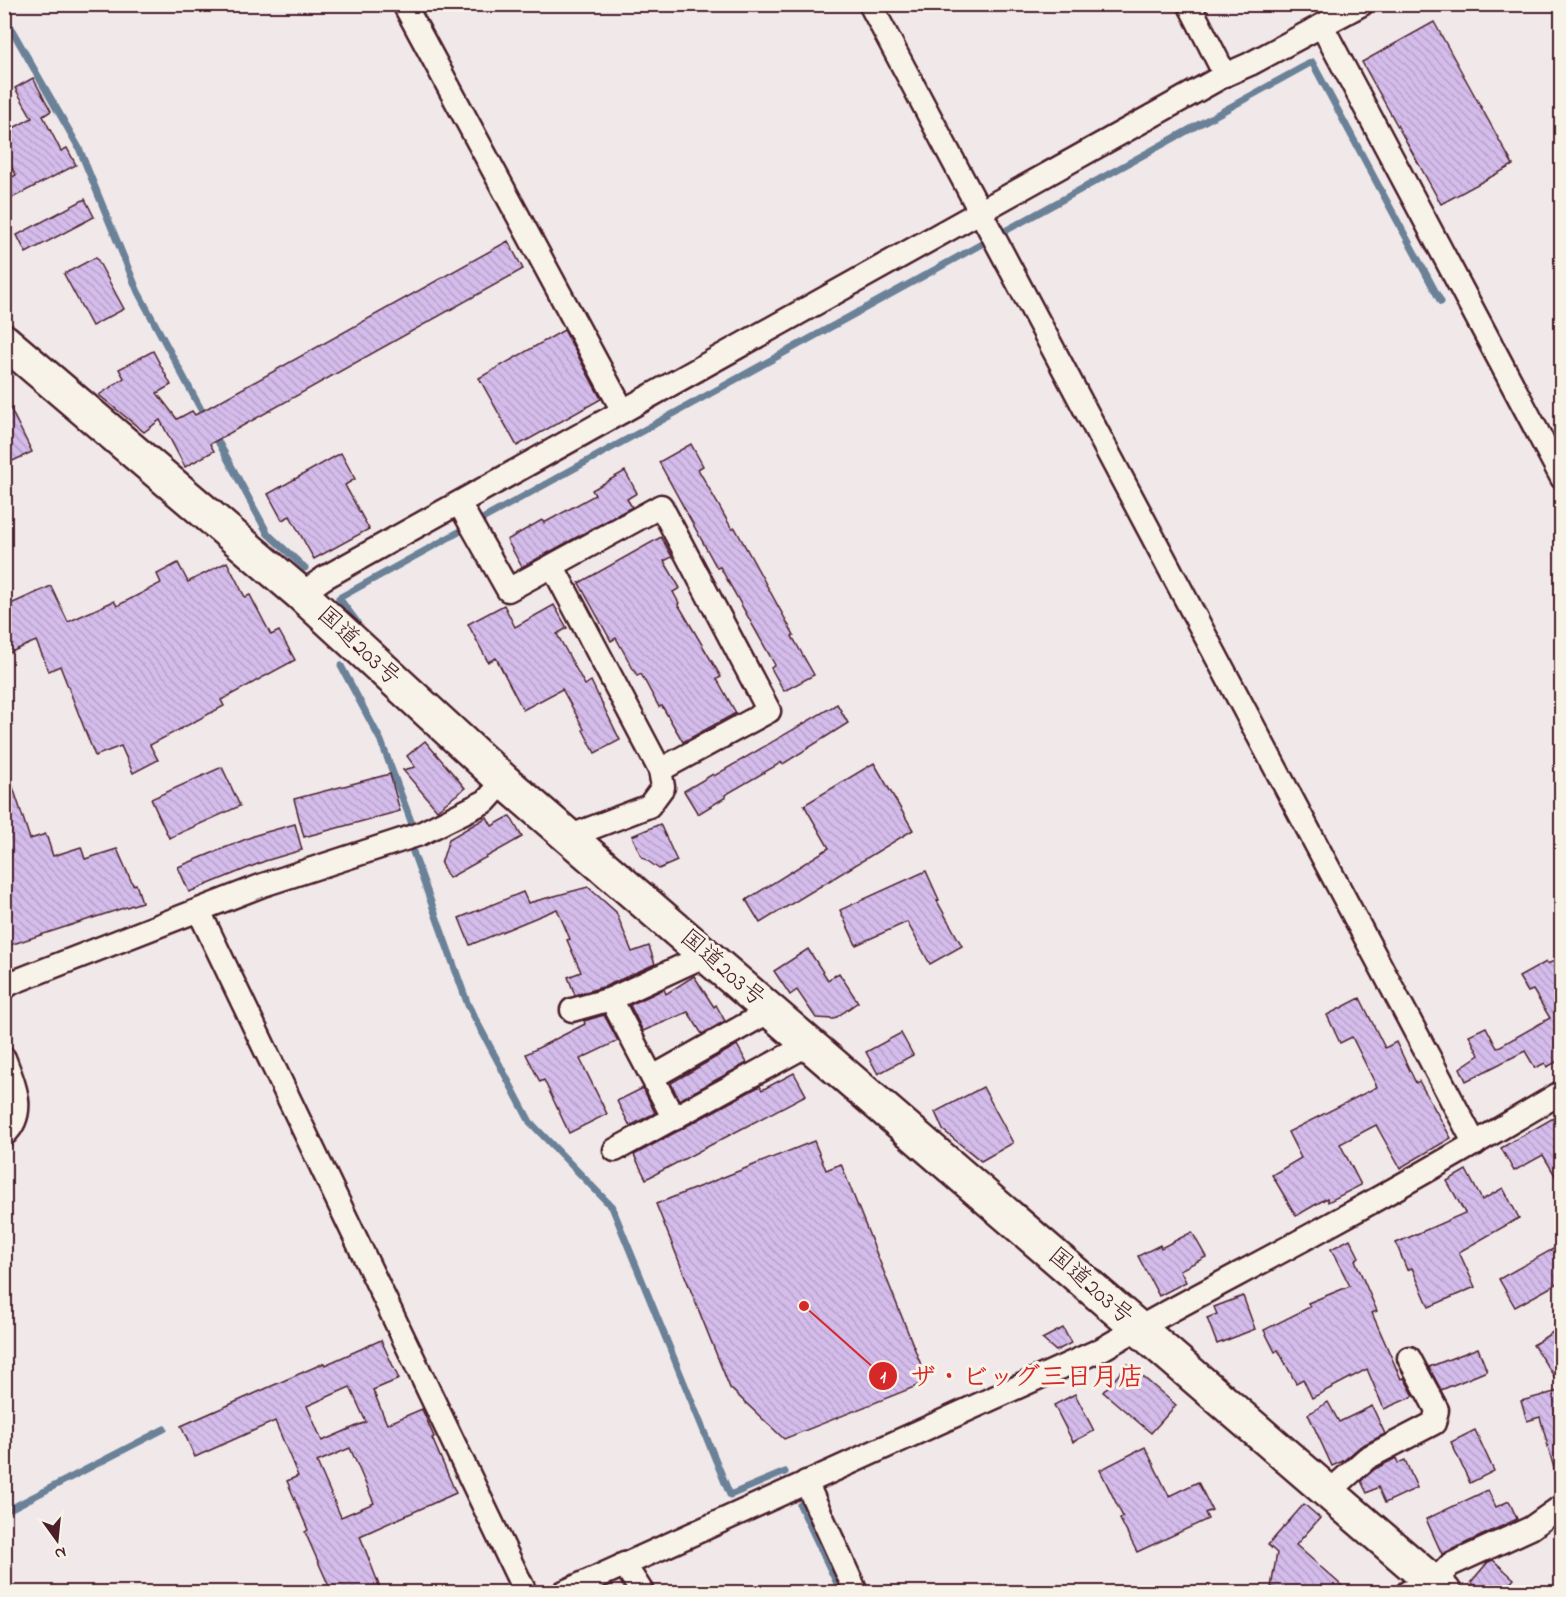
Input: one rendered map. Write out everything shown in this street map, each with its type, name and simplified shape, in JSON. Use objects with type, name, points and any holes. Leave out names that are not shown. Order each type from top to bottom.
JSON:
[{"type":"highway","name":"国道203号","points":[[4,340],[301,594],[568,837],[1328,1492],[1429,1589]]},
{"type":"street","points":[[404,4],[623,411]]},
{"type":"street","points":[[870,4],[1475,1144]]},
{"type":"street","points":[[1189,4],[1224,75]]},
{"type":"street","points":[[301,594],[324,578],[1224,75],[1250,64],[1362,4]]},
{"type":"street","points":[[1322,26],[1562,478]]},
{"type":"street","points":[[459,503],[508,590],[661,506],[770,711],[660,770]]},
{"type":"street","points":[[553,567],[660,770],[663,787],[649,806],[568,837]]},
{"type":"street","points":[[4,988],[11,983],[263,885],[413,837],[486,801],[504,781]]},
{"type":"street","points":[[199,911],[525,1593]]},
{"type":"street","points":[[572,1010],[612,999],[706,955]]},
{"type":"street","points":[[612,999],[675,1119]]},
{"type":"street","points":[[653,1077],[770,1011]]},
{"type":"street","points":[[615,1150],[809,1044]]},
{"type":"street","points":[[4,1058],[16,1090],[19,1110],[11,1129],[4,1135]]},
{"type":"street","points":[[564,1593],[1102,1349],[1171,1308],[1315,1233],[1475,1144],[1562,1092]]},
{"type":"street","points":[[1328,1492],[1367,1458],[1434,1423],[1437,1410],[1409,1358]]},
{"type":"street","points":[[806,1482],[856,1593]]},
{"type":"street","points":[[1429,1589],[1450,1565],[1531,1528],[1562,1506]]},
{"type":"street","points":[[624,1564],[642,1593]]},
{"type":"building","points":[[1434,22],[1513,165],[1441,204],[1362,62]]},
{"type":"building","points":[[33,78],[51,111],[43,116],[61,151],[67,148],[76,165],[4,202],[4,181],[16,175],[4,154],[4,133],[32,118],[15,88]]},
{"type":"building","points":[[85,199],[94,217],[26,253],[17,235]]},
{"type":"building","points":[[508,241],[523,269],[210,444],[214,451],[185,467],[160,420],[144,432],[99,395],[124,378],[119,369],[153,351],[171,385],[157,393],[177,419],[192,411],[195,415]]},
{"type":"building","points":[[96,257],[124,309],[92,326],[64,274]]},
{"type":"building","points":[[564,330],[601,399],[517,446],[479,378]]},
{"type":"building","points":[[4,396],[32,452],[4,465]]},
{"type":"building","points":[[691,444],[703,466],[698,469],[732,529],[735,528],[814,675],[784,691],[771,668],[775,665],[720,567],[717,568],[659,462]]},
{"type":"building","points":[[341,453],[355,479],[345,485],[369,529],[314,559],[290,516],[282,520],[268,494]]},
{"type":"building","points":[[625,471],[637,493],[627,499],[632,507],[522,567],[507,540],[542,520],[544,523],[595,495],[592,490]]},
{"type":"building","points":[[661,537],[672,557],[664,561],[680,588],[673,592],[678,604],[721,677],[717,679],[736,713],[683,742],[662,706],[659,707],[641,674],[637,676],[616,638],[611,641],[579,583]]},
{"type":"building","points":[[227,562],[245,597],[250,595],[271,635],[279,631],[295,660],[221,700],[224,706],[150,745],[158,760],[133,773],[121,746],[95,756],[60,666],[49,671],[36,641],[4,655],[4,607],[51,586],[68,622],[114,601],[117,606],[161,583],[157,574],[178,563],[188,582]]},
{"type":"building","points":[[504,605],[515,627],[554,605],[567,628],[557,634],[585,685],[591,681],[620,740],[595,753],[562,689],[523,710],[496,658],[488,662],[468,624]]},
{"type":"building","points":[[837,704],[848,723],[783,764],[782,762],[725,795],[726,797],[698,814],[684,791]]},
{"type":"building","points":[[425,741],[465,788],[437,810],[403,770],[415,767],[407,756]]},
{"type":"building","points":[[874,763],[913,830],[760,923],[746,900],[829,848],[804,805]]},
{"type":"building","points":[[222,767],[240,806],[169,838],[151,799]]},
{"type":"building","points":[[8,772],[30,839],[46,834],[53,856],[81,847],[85,859],[117,849],[133,885],[136,884],[142,902],[4,947],[4,773]]},
{"type":"building","points":[[390,774],[400,811],[304,837],[294,799]]},
{"type":"building","points":[[510,816],[522,837],[449,878],[441,864],[449,839],[487,817],[492,826]]},
{"type":"building","points":[[295,824],[302,850],[265,861],[189,892],[178,867],[256,835]]},
{"type":"building","points":[[660,824],[677,861],[659,869],[641,856],[632,836]]},
{"type":"building","points":[[926,871],[939,900],[937,901],[962,946],[930,964],[907,922],[856,945],[840,910]]},
{"type":"building","points":[[588,887],[616,912],[632,952],[649,946],[655,964],[606,986],[575,995],[568,977],[581,972],[557,909],[470,945],[459,918],[523,892],[528,903]]},
{"type":"building","points":[[808,949],[828,980],[839,973],[858,1002],[834,1019],[816,1018],[797,990],[790,995],[774,971]]},
{"type":"building","points":[[1562,958],[1562,1059],[1547,1067],[1545,1063],[1535,1068],[1525,1051],[1466,1081],[1460,1068],[1479,1055],[1469,1035],[1486,1027],[1497,1048],[1550,1018],[1533,990],[1528,992],[1519,977],[1546,962],[1547,964]]},
{"type":"building","points":[[694,976],[725,1021],[702,1034],[688,1012],[643,1031],[630,1005],[664,989],[666,994]]},
{"type":"building","points":[[1360,998],[1385,1048],[1396,1042],[1416,1083],[1419,1081],[1451,1138],[1400,1168],[1376,1125],[1340,1144],[1361,1185],[1328,1202],[1327,1198],[1296,1216],[1272,1175],[1301,1158],[1288,1132],[1377,1087],[1352,1037],[1340,1043],[1327,1015]]},
{"type":"building","points":[[604,1015],[618,1041],[580,1059],[607,1114],[569,1133],[544,1080],[540,1082],[526,1054],[585,1024],[584,1021]]},
{"type":"building","points":[[901,1033],[913,1055],[878,1074],[866,1052]]},
{"type":"building","points":[[737,1045],[747,1063],[679,1100],[671,1083]]},
{"type":"building","points":[[794,1073],[806,1095],[646,1179],[634,1155],[760,1086],[762,1090]]},
{"type":"building","points":[[983,1087],[1013,1143],[981,1161],[943,1130],[935,1112]]},
{"type":"building","points":[[643,1088],[655,1113],[630,1126],[617,1101]]},
{"type":"building","points":[[1562,1113],[1562,1187],[1543,1155],[1514,1171],[1501,1148]]},
{"type":"building","points":[[814,1141],[826,1170],[841,1164],[925,1375],[917,1386],[784,1439],[730,1388],[656,1204]]},
{"type":"building","points":[[1466,1170],[1482,1200],[1503,1188],[1519,1218],[1459,1252],[1475,1287],[1429,1307],[1412,1268],[1407,1270],[1396,1243],[1465,1213],[1447,1181]]},
{"type":"building","points":[[1192,1232],[1206,1257],[1180,1270],[1186,1282],[1159,1296],[1138,1256],[1160,1245],[1161,1248]]},
{"type":"building","points":[[1350,1239],[1359,1257],[1355,1260],[1377,1311],[1372,1313],[1401,1379],[1404,1378],[1414,1396],[1384,1409],[1367,1369],[1312,1398],[1303,1379],[1296,1383],[1278,1350],[1275,1352],[1264,1330],[1310,1307],[1308,1303],[1350,1286],[1331,1249]]},
{"type":"building","points":[[1562,1244],[1562,1281],[1515,1307],[1499,1279]]},
{"type":"building","points":[[1243,1296],[1255,1329],[1217,1344],[1207,1318],[1217,1314],[1214,1307]]},
{"type":"building","points":[[1562,1326],[1562,1388],[1533,1345]]},
{"type":"building","points":[[1063,1328],[1071,1343],[1056,1351],[1042,1339]]},
{"type":"building","points":[[381,1340],[399,1379],[373,1390],[387,1424],[422,1409],[456,1493],[360,1536],[382,1593],[332,1593],[305,1532],[308,1530],[287,1481],[298,1476],[275,1421],[195,1457],[181,1426],[324,1363],[325,1365]],"holes":[[[350,1387],[366,1422],[322,1441],[307,1406]],[[350,1448],[374,1503],[341,1517],[317,1462]]]},
{"type":"building","points":[[1478,1348],[1487,1371],[1441,1390],[1429,1367]]},
{"type":"building","points":[[1128,1364],[1176,1405],[1151,1433],[1103,1392]]},
{"type":"building","points":[[1562,1390],[1562,1475],[1556,1476],[1540,1417],[1527,1421],[1521,1401]]},
{"type":"building","points":[[1075,1394],[1094,1431],[1073,1442],[1054,1405]]},
{"type":"building","points":[[1328,1402],[1339,1422],[1372,1406],[1385,1434],[1361,1446],[1343,1461],[1332,1466],[1308,1414]]},
{"type":"building","points":[[1475,1430],[1494,1471],[1470,1483],[1451,1442]]},
{"type":"building","points":[[1145,1447],[1169,1496],[1198,1482],[1212,1510],[1205,1513],[1208,1519],[1137,1552],[1120,1519],[1123,1517],[1100,1470]]},
{"type":"building","points":[[1396,1458],[1398,1463],[1405,1460],[1417,1488],[1385,1503],[1378,1487],[1367,1493],[1361,1481],[1375,1469]]},
{"type":"building","points":[[1488,1490],[1496,1507],[1509,1501],[1517,1519],[1442,1554],[1426,1519]]},
{"type":"building","points":[[1304,1504],[1320,1518],[1296,1545],[1350,1593],[1302,1593],[1271,1587],[1277,1553],[1268,1545]]},
{"type":"building","points":[[1493,1560],[1514,1579],[1502,1593],[1483,1593],[1471,1582],[1488,1562]]},
{"type":"waterway","points":[[4,16],[79,148],[138,292],[205,417]]},
{"type":"waterway","points":[[357,622],[339,598],[1312,62],[1441,302]]},
{"type":"waterway","points":[[213,432],[268,534],[305,568]]},
{"type":"waterway","points":[[341,666],[381,741],[412,824],[413,852],[468,1005],[530,1122],[612,1207],[730,1495],[785,1472]]},
{"type":"waterway","points":[[4,1512],[164,1429]]},
{"type":"waterway","points":[[800,1505],[841,1592]]},
{"type":"place","name":"ザ・ビッグ三日月店","points":[[804,1306]]}]
